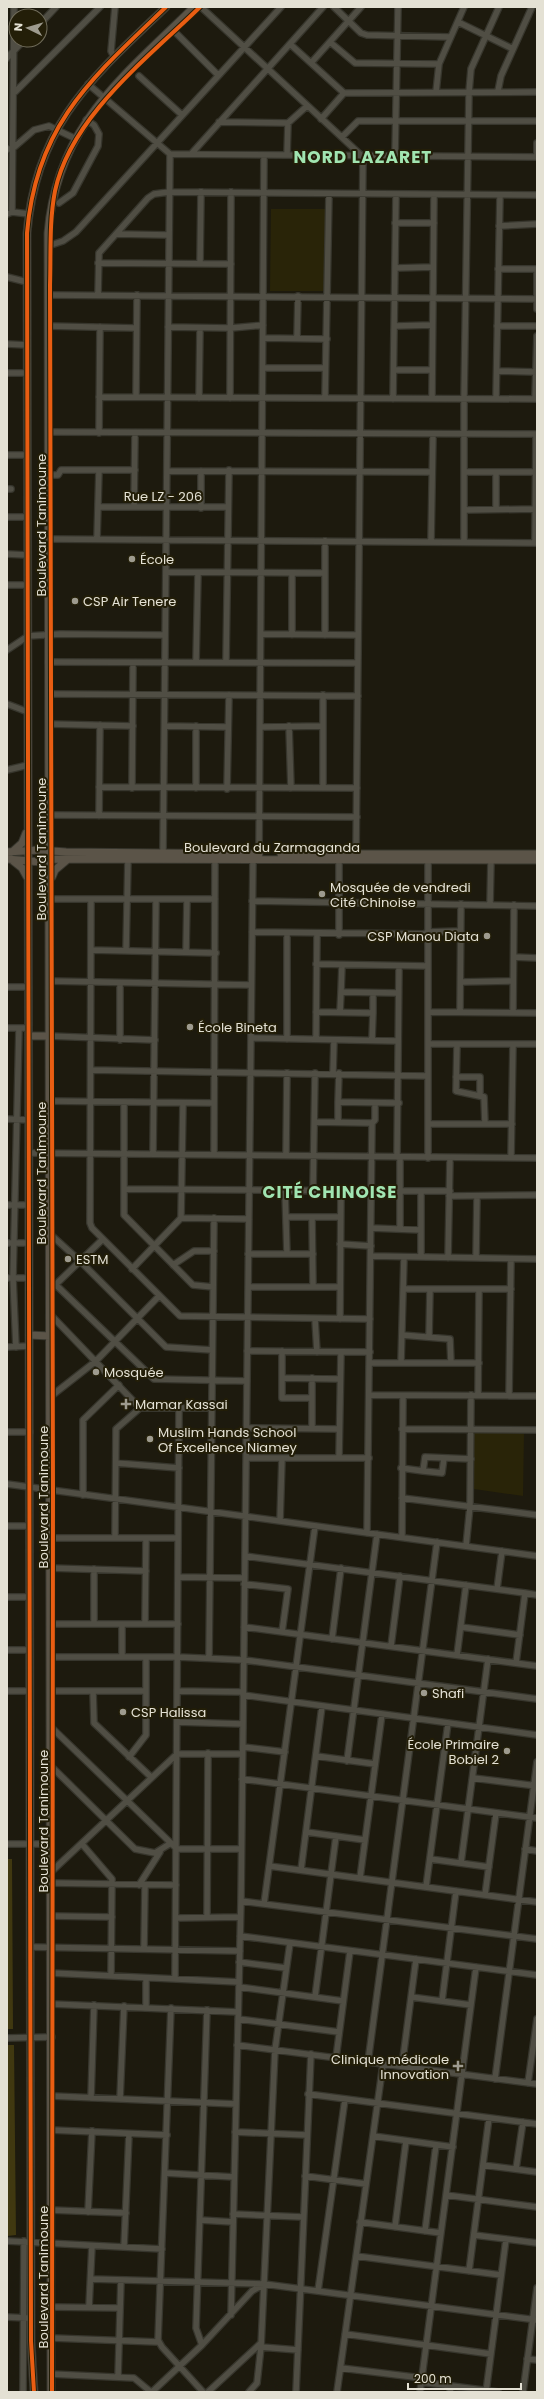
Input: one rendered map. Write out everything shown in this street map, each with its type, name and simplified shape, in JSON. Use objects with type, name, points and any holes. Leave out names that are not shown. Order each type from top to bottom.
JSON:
[{"type":"main road","name":"Boulevard Tanimoune","points":[[34,2392],[27,2318],[31,2037],[26,213],[39,169],[57,128],[71,105],[88,84],[114,57],[166,7]]},
{"type":"main road","name":"Boulevard Tanimoune","points":[[51,2392],[52,2004],[50,1726],[50,832],[48,815],[48,246],[54,190],[64,158],[74,138],[103,97],[194,7]]},
{"type":"main road","points":[[27,878],[18,864],[9,856],[22,843],[28,829]]},
{"type":"main road","points":[[50,832],[55,844],[67,856],[55,870],[50,881]]},
{"type":"main road","name":"Boulevard du Zarmaganda","points":[[9,856],[39,850],[50,856],[163,853],[194,856]]},
{"type":"main road","name":"Boulevard du Zarmaganda","points":[[67,856],[128,858],[259,854],[356,854],[428,859],[537,860]]},
{"type":"main road","name":"Boulevard du Zarmaganda","points":[[216,856],[253,859],[339,859],[368,856],[537,854]]},
{"type":"main road","name":"Boulevard du Zarmaganda","points":[[9,856],[41,862],[50,856]]},
{"type":"main road","points":[[29,1032],[49,1036]]},
{"type":"main road","points":[[29,1335],[50,1336]]},
{"type":"street","points":[[12,213],[10,149],[15,92],[14,7]]},
{"type":"street","points":[[48,16],[56,7]]},
{"type":"street","points":[[15,92],[100,7]]},
{"type":"street","points":[[114,57],[111,51],[115,7]]},
{"type":"street","points":[[201,7],[363,157],[356,854]]},
{"type":"street","points":[[48,246],[62,241],[76,232],[281,7]]},
{"type":"street","points":[[192,153],[323,7]]},
{"type":"street","points":[[334,7],[361,33],[366,35],[450,37]]},
{"type":"street","points":[[311,63],[361,7]]},
{"type":"street","points":[[395,156],[398,92],[398,7]]},
{"type":"street","points":[[436,92],[439,64],[464,7]]},
{"type":"street","points":[[464,542],[464,399],[469,92],[471,69],[499,7]]},
{"type":"street","points":[[498,92],[501,76],[532,7]]},
{"type":"street","points":[[458,22],[514,49]]},
{"type":"street","points":[[172,29],[218,75]]},
{"type":"street","points":[[330,42],[355,63],[439,64]]},
{"type":"street","points":[[290,44],[344,93],[537,92]]},
{"type":"street","points":[[7,58],[17,48]]},
{"type":"street","points":[[139,76],[182,115]]},
{"type":"street","points":[[88,84],[170,154],[192,153],[363,157],[537,157],[537,143]]},
{"type":"street","points":[[321,119],[344,93]]},
{"type":"street","points":[[219,122],[288,123],[307,106]]},
{"type":"street","points":[[59,203],[73,193],[98,146],[99,134],[94,124],[86,120]]},
{"type":"street","points":[[342,137],[358,121],[537,122]]},
{"type":"street","points":[[287,155],[288,123]]},
{"type":"street","points":[[10,149],[34,130],[49,126],[57,128],[74,138]]},
{"type":"street","points":[[163,853],[170,154]]},
{"type":"street","points":[[259,854],[264,155]]},
{"type":"street","points":[[98,295],[99,253],[148,198],[154,194],[169,192],[231,192],[537,196]]},
{"type":"street","points":[[200,264],[201,192]]},
{"type":"street","points":[[230,398],[231,192]]},
{"type":"street","points":[[325,398],[329,194]]},
{"type":"street","points":[[393,399],[396,194]]},
{"type":"street","points":[[432,398],[434,195]]},
{"type":"street","points":[[496,399],[500,195]]},
{"type":"street","points":[[7,202],[12,213]]},
{"type":"street","points":[[12,213],[26,213]]},
{"type":"street","points":[[395,223],[434,223]]},
{"type":"street","points":[[499,226],[537,224]]},
{"type":"street","points":[[116,234],[169,235]]},
{"type":"street","points":[[98,263],[231,264]]},
{"type":"street","points":[[395,268],[433,267]]},
{"type":"street","points":[[498,269],[537,269]]},
{"type":"street","points":[[537,273],[537,309]]},
{"type":"street","points":[[7,277],[27,282]]},
{"type":"street","points":[[48,295],[433,296],[537,299]]},
{"type":"street","points":[[136,397],[137,295]]},
{"type":"street","points":[[297,338],[298,296]]},
{"type":"street","points":[[168,327],[231,328],[263,325]]},
{"type":"street","points":[[395,326],[432,325]]},
{"type":"street","points":[[48,326],[136,328]]},
{"type":"street","points":[[98,433],[100,326]]},
{"type":"street","points":[[497,326],[537,326]]},
{"type":"street","points":[[199,398],[200,328]]},
{"type":"street","points":[[99,397],[536,399],[537,336]]},
{"type":"street","points":[[263,338],[327,339]]},
{"type":"street","points":[[7,344],[27,345]]},
{"type":"street","points":[[263,368],[325,368]]},
{"type":"street","points":[[394,370],[432,370]]},
{"type":"street","points":[[497,371],[536,372]]},
{"type":"street","points":[[7,372],[27,373]]},
{"type":"street","points":[[48,432],[536,434],[536,543],[48,539]]},
{"type":"street","points":[[134,507],[136,433]]},
{"type":"street","points":[[431,542],[432,434]]},
{"type":"street","points":[[7,455],[27,455]]},
{"type":"street","points":[[48,475],[58,475],[61,470],[135,470]]},
{"type":"street","points":[[97,539],[99,470]]},
{"type":"street","points":[[226,662],[229,470]]},
{"type":"street","points":[[167,471],[262,470],[432,472]]},
{"type":"street","points":[[201,471],[201,508]]},
{"type":"street","points":[[464,472],[535,472]]},
{"type":"street","points":[[496,472],[496,510]]},
{"type":"street","name":"Rue LZ - 206","points":[[98,507],[228,507]]},
{"type":"street","points":[[464,510],[535,509]]},
{"type":"street","points":[[7,517],[28,517]]},
{"type":"street","points":[[325,541],[325,635]]},
{"type":"street","points":[[7,554],[27,555]]},
{"type":"street","points":[[166,572],[228,574],[261,572],[325,573]]},
{"type":"street","points":[[196,662],[198,573]]},
{"type":"street","points":[[292,573],[292,634]]},
{"type":"street","points":[[7,585],[27,585]]},
{"type":"street","points":[[7,650],[28,636],[48,634],[165,634]]},
{"type":"street","points":[[261,634],[358,635]]},
{"type":"street","points":[[48,662],[358,663]]},
{"type":"street","points":[[132,788],[133,662]]},
{"type":"street","points":[[48,694],[358,696]]},
{"type":"street","points":[[227,789],[229,695]]},
{"type":"street","points":[[323,696],[323,788]]},
{"type":"street","points":[[7,704],[28,712]]},
{"type":"street","points":[[49,724],[133,726]]},
{"type":"street","points":[[99,816],[100,725]]},
{"type":"street","points":[[165,726],[228,727]]},
{"type":"street","points":[[196,726],[196,788]]},
{"type":"street","points":[[289,726],[290,788]]},
{"type":"street","points":[[260,727],[322,726]]},
{"type":"street","points":[[7,770],[28,765]]},
{"type":"street","points":[[99,787],[227,789],[260,787],[357,788]]},
{"type":"street","points":[[48,815],[357,817]]},
{"type":"street","points":[[214,1155],[216,856]]},
{"type":"street","points":[[126,951],[128,858]]},
{"type":"street","points":[[231,2315],[241,1901],[253,859]]},
{"type":"street","points":[[339,859],[339,934]]},
{"type":"street","points":[[428,859],[428,1158]]},
{"type":"street","points":[[490,905],[491,860]]},
{"type":"street","points":[[50,899],[215,899]]},
{"type":"street","points":[[91,899],[92,1154],[90,1223],[92,1228],[180,1316],[213,1318],[370,1319]]},
{"type":"street","points":[[154,1154],[156,899]]},
{"type":"street","points":[[186,952],[187,899]]},
{"type":"street","points":[[252,901],[537,906]]},
{"type":"street","points":[[460,1012],[461,904]]},
{"type":"street","points":[[513,1012],[514,905]]},
{"type":"street","points":[[252,932],[339,934],[461,931]]},
{"type":"street","points":[[287,933],[287,1039]]},
{"type":"street","points":[[316,1039],[317,934]]},
{"type":"street","points":[[91,950],[216,953]]},
{"type":"street","points":[[514,957],[537,958]]},
{"type":"street","points":[[316,964],[428,966]]},
{"type":"street","points":[[340,1012],[342,965]]},
{"type":"street","points":[[399,966],[398,1157],[400,1230]]},
{"type":"street","points":[[49,981],[251,985]]},
{"type":"street","points":[[461,982],[513,982]]},
{"type":"street","points":[[120,983],[120,1040]]},
{"type":"street","points":[[7,987],[29,987]]},
{"type":"street","points":[[341,992],[398,993]]},
{"type":"street","points":[[372,1040],[373,993]]},
{"type":"street","points":[[316,1012],[373,1013]]},
{"type":"street","points":[[428,1012],[537,1012]]},
{"type":"street","points":[[7,1028],[19,1028],[29,1032]]},
{"type":"street","points":[[16,1348],[10,1278],[15,1243],[19,1028]]},
{"type":"street","points":[[49,1036],[91,1039],[155,1040]]},
{"type":"street","points":[[251,1038],[398,1041]]},
{"type":"street","points":[[334,1040],[338,1122]]},
{"type":"street","points":[[428,1044],[537,1044]]},
{"type":"street","points":[[511,1158],[513,1044]]},
{"type":"street","points":[[457,1045],[456,1092],[480,1095],[484,1099],[485,1124]]},
{"type":"street","points":[[91,1070],[336,1073],[428,1076]]},
{"type":"street","points":[[286,1156],[287,1073]]},
{"type":"street","points":[[313,1190],[315,1156],[315,1073]]},
{"type":"street","points":[[456,1077],[480,1077],[480,1095]]},
{"type":"street","points":[[49,1101],[214,1103]]},
{"type":"street","points":[[124,1102],[124,1215],[194,1286],[213,1287]]},
{"type":"street","points":[[338,1102],[399,1103]]},
{"type":"street","points":[[132,1269],[181,1218],[183,1103]]},
{"type":"street","points":[[366,1533],[369,1458],[372,1191],[371,1157],[372,1123],[375,1120],[375,1103]]},
{"type":"street","points":[[7,1119],[29,1120]]},
{"type":"street","points":[[315,1122],[372,1123]]},
{"type":"street","points":[[428,1124],[512,1124]]},
{"type":"street","points":[[29,1153],[537,1158]]},
{"type":"street","points":[[448,1258],[450,1158]]},
{"type":"street","points":[[124,1189],[249,1189],[341,1192],[372,1191]]},
{"type":"street","points":[[286,1190],[286,1254]]},
{"type":"street","points":[[400,1191],[421,1191],[476,1196],[537,1195]]},
{"type":"street","points":[[421,1191],[421,1257]]},
{"type":"street","points":[[340,1319],[341,1192]]},
{"type":"street","points":[[476,1196],[476,1258]]},
{"type":"street","points":[[7,1205],[29,1205]]},
{"type":"street","points":[[286,1217],[340,1217]]},
{"type":"street","points":[[312,1217],[313,1286]]},
{"type":"street","points":[[181,1218],[249,1219]]},
{"type":"street","points":[[209,1658],[214,1218]]},
{"type":"street","points":[[371,1228],[421,1230]]},
{"type":"street","points":[[50,1234],[80,1261],[168,1348],[212,1350]]},
{"type":"street","points":[[50,1290],[103,1239]]},
{"type":"street","points":[[7,1243],[29,1243]]},
{"type":"street","points":[[340,1244],[371,1246]]},
{"type":"street","points":[[173,1265],[196,1250],[214,1251]]},
{"type":"street","points":[[248,1254],[313,1254]]},
{"type":"street","points":[[371,1256],[537,1259]]},
{"type":"street","points":[[401,1363],[404,1257]]},
{"type":"street","points":[[509,1396],[511,1259]]},
{"type":"street","points":[[10,1278],[29,1278]]},
{"type":"street","points":[[56,1285],[154,1379],[247,1381]]},
{"type":"street","points":[[248,1287],[340,1287]]},
{"type":"street","points":[[403,1289],[511,1289]]},
{"type":"street","points":[[429,1337],[430,1289]]},
{"type":"street","points":[[478,1395],[479,1289]]},
{"type":"street","points":[[50,1397],[96,1361],[159,1296]]},
{"type":"street","points":[[50,1314],[140,1408]]},
{"type":"street","points":[[315,1319],[317,1352]]},
{"type":"street","points":[[402,1335],[450,1339],[451,1363]]},
{"type":"street","points":[[7,1347],[16,1348],[29,1346]]},
{"type":"street","points":[[247,1351],[370,1352]]},
{"type":"street","points":[[282,1352],[282,1398],[312,1398]]},
{"type":"street","points":[[339,1458],[338,1428],[341,1352]]},
{"type":"street","points":[[370,1363],[479,1363]]},
{"type":"street","points":[[282,1378],[340,1379]]},
{"type":"street","points":[[312,1378],[312,1428]]},
{"type":"street","points":[[83,1495],[83,1420],[119,1385]]},
{"type":"street","points":[[369,1395],[537,1396]]},
{"type":"street","points":[[466,1546],[470,1506],[471,1395]]},
{"type":"street","points":[[402,1537],[401,1468],[403,1396]]},
{"type":"street","points":[[116,1538],[116,1430],[140,1408],[212,1408]]},
{"type":"street","points":[[175,1979],[179,1408]]},
{"type":"street","points":[[246,1428],[338,1428]]},
{"type":"street","points":[[402,1429],[471,1428],[537,1430]]},
{"type":"street","points":[[7,1432],[30,1432]]},
{"type":"street","points":[[212,1448],[246,1448]]},
{"type":"street","points":[[423,1471],[425,1457],[470,1459]]},
{"type":"street","points":[[246,1458],[369,1458]]},
{"type":"street","points":[[280,1521],[282,1458]]},
{"type":"street","points":[[401,1468],[442,1473],[444,1458]]},
{"type":"street","points":[[116,1463],[179,1468]]},
{"type":"street","points":[[7,1484],[537,1556]]},
{"type":"street","points":[[402,1498],[537,1515]]},
{"type":"street","points":[[7,1526],[29,1526]]},
{"type":"street","points":[[264,1904],[315,1526]]},
{"type":"street","points":[[347,1761],[377,1534]]},
{"type":"street","points":[[50,1538],[178,1538]]},
{"type":"street","points":[[145,1624],[146,1539]]},
{"type":"street","points":[[368,2062],[437,1542]]},
{"type":"street","points":[[497,1589],[502,1551]]},
{"type":"street","points":[[245,1556],[537,1594]]},
{"type":"street","points":[[50,1568],[146,1571]]},
{"type":"street","points":[[332,1638],[341,1568]]},
{"type":"street","points":[[94,1569],[94,1624]]},
{"type":"street","points":[[391,1646],[400,1576]]},
{"type":"street","points":[[178,1578],[210,1578],[244,1581],[288,1590],[282,1632]]},
{"type":"street","points":[[457,1655],[466,1585]]},
{"type":"street","points":[[516,1663],[525,1593]]},
{"type":"street","points":[[7,1597],[29,1597]]},
{"type":"street","points":[[51,1624],[178,1624]]},
{"type":"street","points":[[122,1624],[122,1657]]},
{"type":"street","points":[[244,1627],[537,1666]]},
{"type":"street","points":[[460,1628],[520,1635]]},
{"type":"street","points":[[7,1650],[29,1650]]},
{"type":"street","points":[[51,1657],[178,1657],[244,1660],[537,1699]]},
{"type":"street","points":[[129,1757],[146,1736],[146,1657]]},
{"type":"street","points":[[461,1863],[488,1659]]},
{"type":"street","points":[[51,1691],[146,1690]]},
{"type":"street","points":[[7,1691],[30,1691]]},
{"type":"street","points":[[93,1691],[94,1722],[151,1778]]},
{"type":"street","points":[[177,1691],[243,1694],[291,1702],[537,1734]]},
{"type":"street","points":[[301,1870],[322,1706]]},
{"type":"street","points":[[360,1878],[382,1714]]},
{"type":"street","points":[[177,1722],[243,1724]]},
{"type":"street","points":[[426,1887],[448,1723]]},
{"type":"street","points":[[50,1726],[177,1849],[241,1849]]},
{"type":"street","points":[[243,1747],[284,1752]]},
{"type":"street","points":[[51,1872],[82,1844],[127,1799],[177,1754],[242,1754]]},
{"type":"street","points":[[207,1918],[208,1754]]},
{"type":"street","points":[[316,1756],[375,1764]]},
{"type":"street","points":[[495,2079],[537,1762]]},
{"type":"street","points":[[51,1766],[135,1849],[148,1853],[160,1852]]},
{"type":"street","points":[[473,1778],[535,1786]]},
{"type":"street","points":[[242,1779],[537,1818]]},
{"type":"street","points":[[485,1895],[496,1813]]},
{"type":"street","points":[[306,1832],[365,1840]]},
{"type":"street","points":[[315,1997],[336,1836]]},
{"type":"street","points":[[144,1948],[142,1885],[160,1852],[171,1843]]},
{"type":"street","points":[[7,1844],[51,1844]]},
{"type":"street","points":[[82,1844],[110,1875],[112,1884],[111,1976]]},
{"type":"street","points":[[525,1849],[537,1851]]},
{"type":"street","points":[[430,1859],[489,1867]]},
{"type":"street","points":[[270,1866],[537,1902]]},
{"type":"street","points":[[51,1884],[176,1886]]},
{"type":"street","points":[[442,2001],[456,1891]]},
{"type":"street","points":[[241,1901],[537,1939]]},
{"type":"street","points":[[51,1916],[112,1917]]},
{"type":"street","points":[[176,1918],[240,1917]]},
{"type":"street","points":[[240,1936],[537,1976]]},
{"type":"street","points":[[249,2392],[257,2383],[261,2345],[275,2050],[290,1942]]},
{"type":"street","points":[[30,1947],[240,1950]]},
{"type":"street","points":[[336,2058],[350,1951]]},
{"type":"street","points":[[402,2066],[416,1959]]},
{"type":"street","points":[[239,1962],[286,1968]]},
{"type":"street","points":[[420,2392],[476,1967]]},
{"type":"street","points":[[51,1973],[175,1979],[239,1984],[283,1993],[343,2001]]},
{"type":"street","points":[[146,1978],[146,2007]]},
{"type":"street","points":[[411,1997],[471,2005]]},
{"type":"street","points":[[52,2004],[238,2012]]},
{"type":"street","points":[[91,2098],[94,2005]]},
{"type":"street","points":[[120,2099],[124,2006]]},
{"type":"street","points":[[171,2008],[158,2342],[203,2392]]},
{"type":"street","points":[[202,2345],[196,2330],[207,2010]]},
{"type":"street","points":[[238,2019],[339,2032]]},
{"type":"street","points":[[528,2083],[537,2019]]},
{"type":"street","points":[[7,2038],[52,2037]]},
{"type":"street","points":[[237,2044],[537,2084]]},
{"type":"street","points":[[296,2392],[308,2094],[311,2054]]},
{"type":"street","points":[[337,2392],[383,2064]]},
{"type":"street","points":[[308,2094],[537,2124]]},
{"type":"street","points":[[52,2096],[236,2104]]},
{"type":"street","points":[[318,2291],[346,2099]]},
{"type":"street","points":[[469,2271],[489,2118]]},
{"type":"street","points":[[516,2169],[522,2122]]},
{"type":"street","points":[[51,2130],[167,2135]]},
{"type":"street","points":[[88,2212],[92,2132]]},
{"type":"street","points":[[235,2132],[307,2135]]},
{"type":"street","points":[[124,2247],[129,2134]]},
{"type":"street","points":[[373,2136],[452,2147]]},
{"type":"street","points":[[395,2227],[406,2141]]},
{"type":"street","points":[[425,2231],[436,2145]]},
{"type":"street","points":[[483,2165],[537,2172]]},
{"type":"street","points":[[165,2173],[234,2177]]},
{"type":"street","points":[[305,2176],[366,2184]]},
{"type":"street","points":[[446,2195],[537,2207]]},
{"type":"street","points":[[51,2210],[126,2213]]},
{"type":"street","points":[[233,2214],[303,2217]]},
{"type":"street","points":[[200,2220],[233,2222]]},
{"type":"street","points":[[360,2222],[441,2233]]},
{"type":"street","points":[[474,2235],[537,2243]]},
{"type":"street","points":[[486,2391],[506,2239]]},
{"type":"street","points":[[7,2241],[51,2242],[92,2246],[162,2249]]},
{"type":"street","points":[[89,2307],[92,2246]]},
{"type":"street","points":[[356,2256],[501,2275]]},
{"type":"street","points":[[91,2278],[264,2284],[535,2320]]},
{"type":"street","points":[[118,2377],[121,2280]]},
{"type":"street","points":[[51,2374],[136,2378],[151,2392],[202,2345],[252,2291],[264,2284]]},
{"type":"street","points":[[523,2392],[535,2320],[537,2288]]},
{"type":"street","points":[[52,2307],[120,2308]]},
{"type":"street","points":[[7,2317],[27,2318],[23,2392]]},
{"type":"street","points":[[345,2334],[491,2354]]},
{"type":"street","points":[[52,2338],[158,2342]]},
{"type":"street","points":[[208,2392],[261,2345],[298,2350]]},
{"type":"street","points":[[528,2359],[537,2360]]},
{"type":"street","points":[[340,2368],[422,2380],[450,2389],[498,2392]]},
{"type":"shaded area","points":[[271,209],[326,209],[326,291],[270,291]]},
{"type":"shaded area","points":[[474,1432],[524,1433],[523,1496],[474,1489]]},
{"type":"shaded area","points":[[7,1859],[12,1859],[13,2029],[7,2029]]},
{"type":"shaded area","points":[[7,2045],[14,2045],[16,2235],[7,2236]]},
{"type":"cycle path","points":[[34,2392],[31,2341],[27,233],[33,195],[42,162],[56,132],[72,105],[115,57],[166,7]]},
{"type":"cycle path","points":[[52,2392],[53,1491],[51,226],[55,191],[64,164],[77,138],[94,113],[135,68],[200,7]]},
{"type":"place","name":"École","points":[[132,559]]},
{"type":"place","name":"CSP Air Tenere","points":[[75,601]]},
{"type":"place","name":"Mosquée de vendredi Cité Chinoise","points":[[322,894]]},
{"type":"place","name":"CSP Manou Diata","points":[[487,936]]},
{"type":"place","name":"École Bineta","points":[[190,1027]]},
{"type":"place","name":"ESTM","points":[[68,1259]]},
{"type":"place","name":"Mosquée","points":[[96,1372]]},
{"type":"place","name":"Mamar Kassai","points":[[126,1404]]},
{"type":"place","name":"Muslim Hands School Of Excellence Niamey","points":[[150,1439]]},
{"type":"place","name":"Shafi","points":[[424,1693]]},
{"type":"place","name":"CSP Halissa","points":[[123,1712]]},
{"type":"place","name":"École Primaire Bobiel 2","points":[[507,1751]]},
{"type":"place","name":"Clinique médicale Innovation","points":[[458,2066]]},
{"type":"district","name":"NORD LAZARET","points":[[363,157]]},
{"type":"district","name":"CITÉ CHINOISE","points":[[330,1192]]}]
